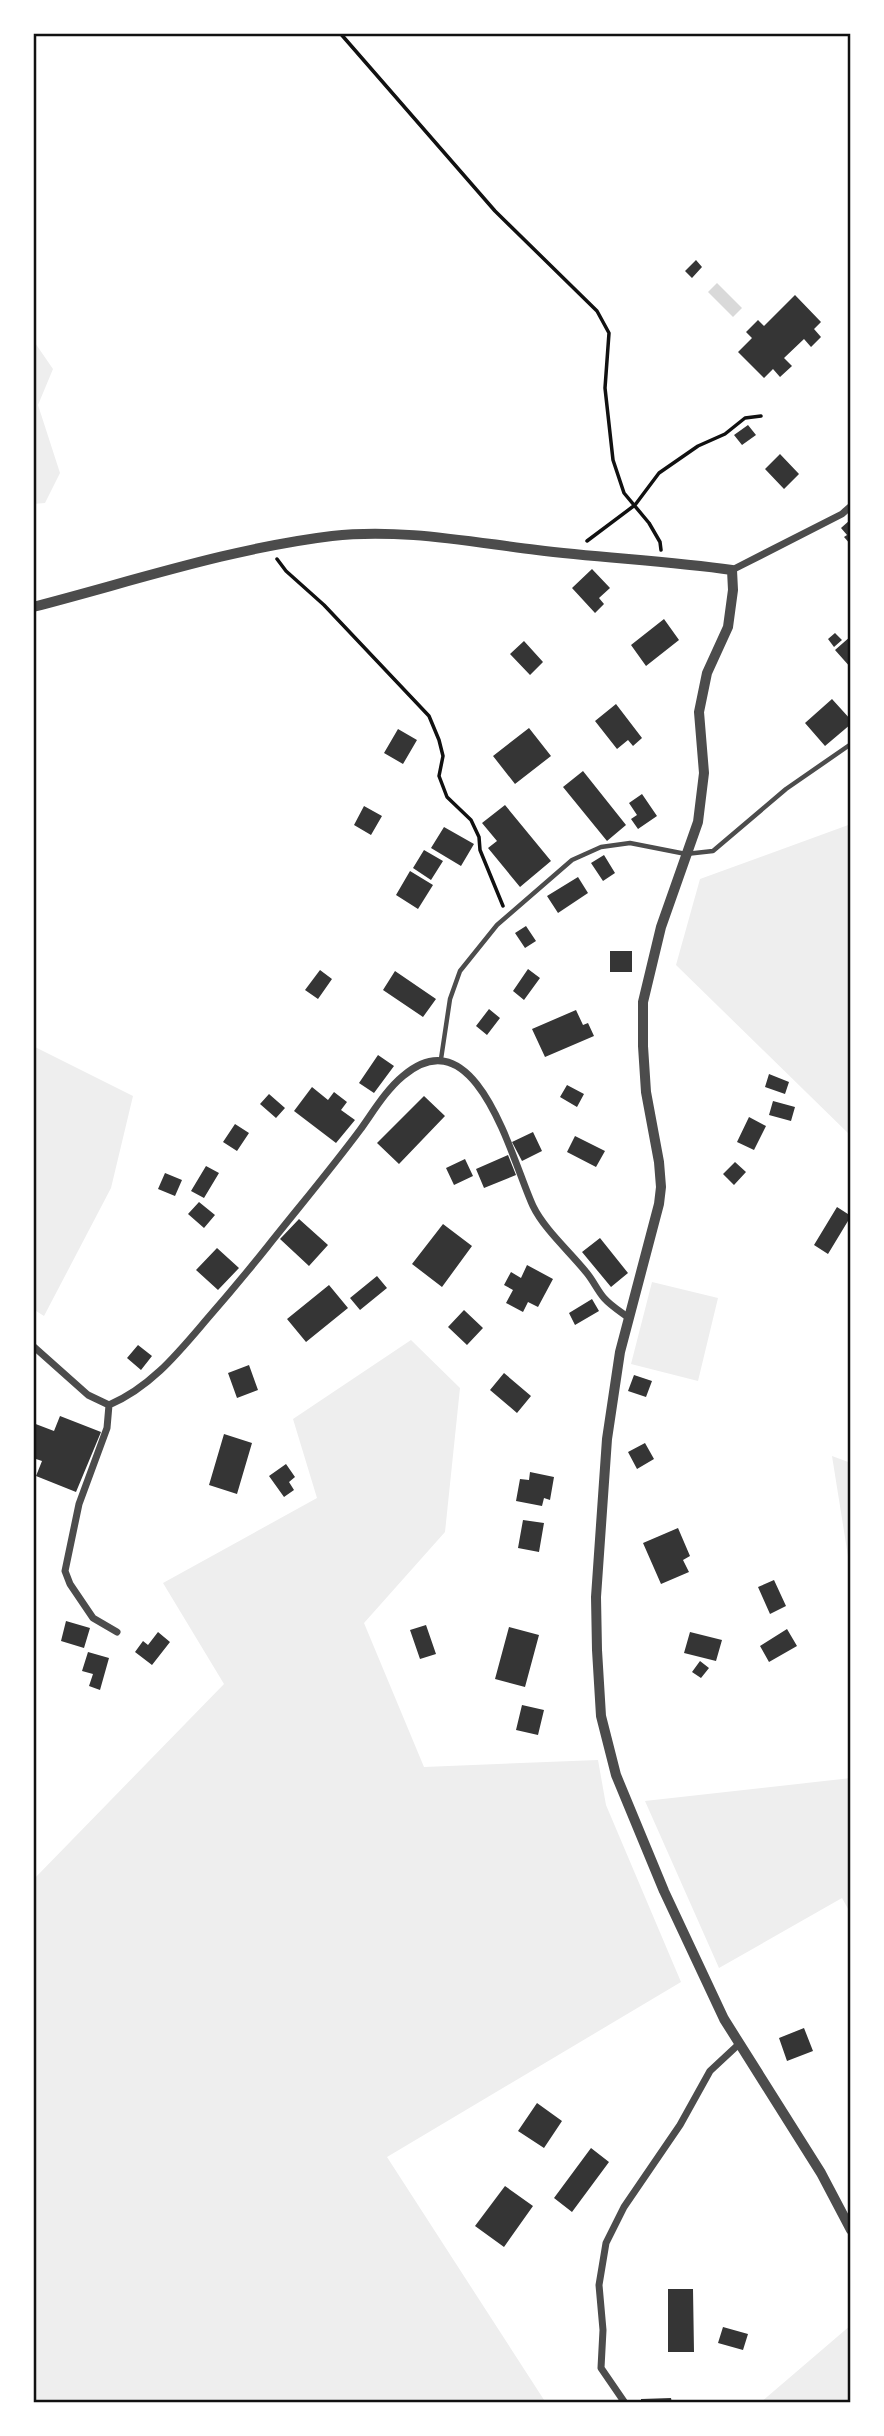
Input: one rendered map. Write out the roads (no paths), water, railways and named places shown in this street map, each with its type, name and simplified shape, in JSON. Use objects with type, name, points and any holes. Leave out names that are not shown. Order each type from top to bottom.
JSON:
[{"type":"street","points":[[33,607],[268,546],[334,536],[393,534],[732,570],[842,514],[851,506]]},
{"type":"street","points":[[732,570],[733,590],[728,627],[707,673],[699,712],[703,790],[698,822],[661,927],[643,1002],[646,1093],[656,1139],[661,1187],[659,1204],[620,1352],[607,1439],[598,1547],[597,1650],[601,1716],[616,1775],[664,1891],[738,2044],[821,2173],[851,2230]]},
{"type":"street","points":[[33,1346],[88,1395],[109,1405],[130,1396],[179,1353],[347,1148],[389,1091],[404,1075],[423,1064],[441,1059],[461,1067],[483,1090],[534,1209],[587,1273],[605,1300],[629,1318]]},
{"type":"street","points":[[109,1405],[107,1428],[79,1504],[65,1570],[70,1584],[93,1618],[117,1632]]},
{"type":"street","points":[[625,2403],[601,2368],[603,2330],[599,2285],[606,2243],[624,2207],[680,2125],[710,2071],[738,2044]]},
{"type":"lane","points":[[441,1059],[450,999],[460,971],[497,925],[572,860],[601,847],[630,843],[686,854],[713,851],[786,789],[851,744]]}]
